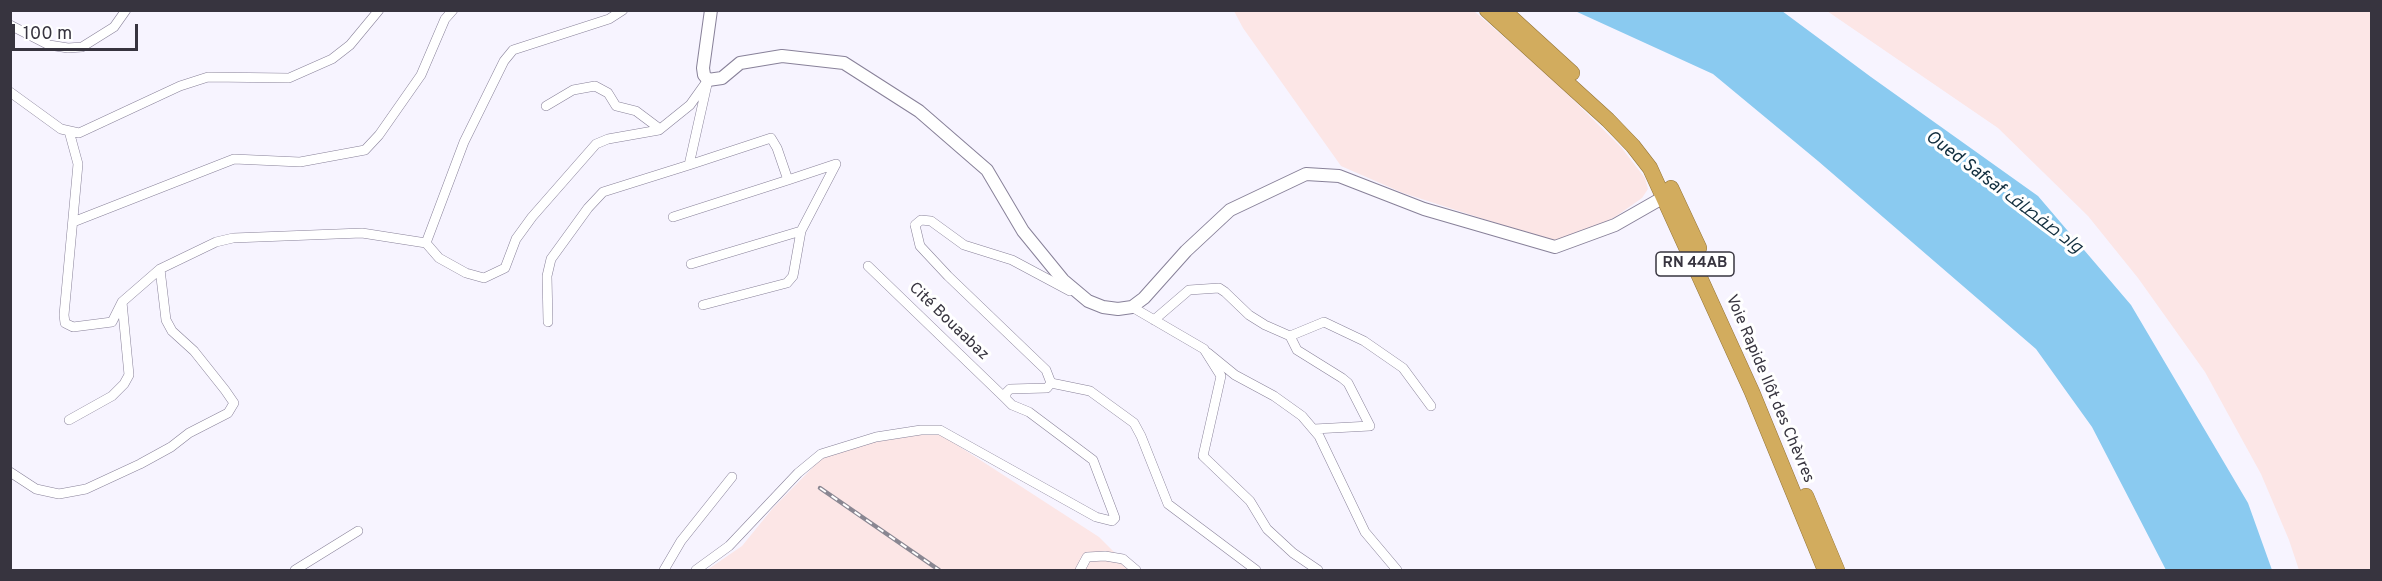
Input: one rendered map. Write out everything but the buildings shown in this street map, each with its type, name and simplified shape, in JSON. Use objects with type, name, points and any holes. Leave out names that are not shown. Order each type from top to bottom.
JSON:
[{"type":"highway","name":"Voie Rapide Ilôt des Chèvres","points":[[1487,10],[1608,120],[1633,146],[1669,194],[1825,570]]},
{"type":"highway","name":"Voie Rapide Ilôt des Chèvres","points":[[1503,10],[1623,120],[1652,156],[1763,393],[1837,570]]},
{"type":"street","points":[[10,25],[49,45],[68,48],[82,47],[114,27],[126,10]]},
{"type":"street","points":[[10,92],[62,129],[79,133],[180,86],[208,77],[289,78],[332,59],[350,45],[379,10]]},
{"type":"street","points":[[74,222],[234,159],[300,162],[365,150],[379,135],[421,75],[445,19],[453,10]]},
{"type":"street","points":[[426,243],[464,142],[504,61],[513,50],[609,19],[623,10]]},
{"type":"street","points":[[708,80],[703,68],[711,10]]},
{"type":"street","points":[[69,131],[78,164],[63,315],[65,323],[73,327],[112,322],[122,302],[160,269],[216,242],[233,238],[362,233],[426,243],[439,258],[466,273],[484,278],[505,268],[516,239],[526,224],[596,144],[608,139],[660,129],[690,105],[708,80],[722,78],[740,63],[782,56],[844,63],[919,111],[987,170],[1023,231],[1063,280],[1088,301]]},
{"type":"street","points":[[689,165],[708,80]]},
{"type":"street","points":[[546,106],[573,90],[595,86],[608,93],[616,106],[636,111],[660,129]]},
{"type":"street","points":[[548,322],[547,276],[551,259],[588,208],[603,192],[771,138],[777,148],[788,180]]},
{"type":"street","points":[[673,217],[836,164],[801,231],[793,276],[787,283],[703,305]]},
{"type":"street","points":[[1051,383],[1046,370],[920,246],[915,225],[921,220],[931,221],[964,245],[1011,260],[1088,301],[1103,307],[1118,309],[1132,307],[1144,298],[1186,251],[1230,210],[1306,174],[1340,176],[1424,209],[1555,247],[1615,225],[1669,194]]},
{"type":"street","points":[[691,264],[801,231]]},
{"type":"street","name":"Cité Bouaabaz","points":[[696,570],[729,546],[798,472],[821,454],[876,437],[921,430],[940,430],[1096,517],[1112,520],[1115,518],[1093,460],[1029,412],[1012,405],[868,266]]},
{"type":"street","points":[[10,472],[36,489],[59,494],[86,489],[140,464],[171,447],[199,427],[228,413],[234,403],[194,351],[172,331],[166,320],[160,269]]},
{"type":"street","points":[[1154,320],[1189,291],[1219,288],[1226,292],[1249,315],[1265,326],[1290,336],[1297,350],[1348,383],[1370,426],[1314,429]]},
{"type":"street","points":[[69,420],[112,396],[129,375],[122,302]]},
{"type":"street","points":[[1132,307],[1204,350],[1235,375],[1274,396],[1302,416],[1314,429],[1330,456],[1365,532],[1397,570]]},
{"type":"street","points":[[1290,336],[1324,322],[1364,341],[1403,368],[1431,406]]},
{"type":"street","points":[[1204,350],[1221,376],[1203,456],[1250,501],[1267,529],[1293,553],[1318,570]]},
{"type":"street","points":[[1006,399],[1007,390],[1047,388],[1051,383]]},
{"type":"street","points":[[1051,383],[1090,391],[1134,423],[1168,504],[1256,570]]},
{"type":"street","points":[[664,570],[681,541],[732,477]]},
{"type":"street","points":[[295,570],[358,531]]},
{"type":"street","points":[[1080,570],[1087,557],[1105,556],[1123,559],[1136,570]]},
{"type":"shaded area","points":[[1234,11],[1474,11],[1553,80],[1621,147],[1645,178],[1648,189],[1642,198],[1615,217],[1588,231],[1555,242],[1403,193],[1341,166],[1243,28]]},
{"type":"shaded area","points":[[1827,11],[2371,11],[2371,570],[2299,570],[2261,474],[2205,372],[2138,278],[2088,216],[1998,128]]},
{"type":"shaded area","points":[[937,432],[1099,537],[1132,570],[707,570],[742,546],[773,508],[823,457],[856,445]]},
{"type":"water","name":"Oued Safsaf واد صفصاف","points":[[1575,11],[1782,11],[2038,196],[2131,305],[2248,503],[2272,570],[2166,570],[2092,427],[2036,349],[1818,161],[1713,74]]},
{"type":"railway","points":[[820,488],[939,570]]}]
